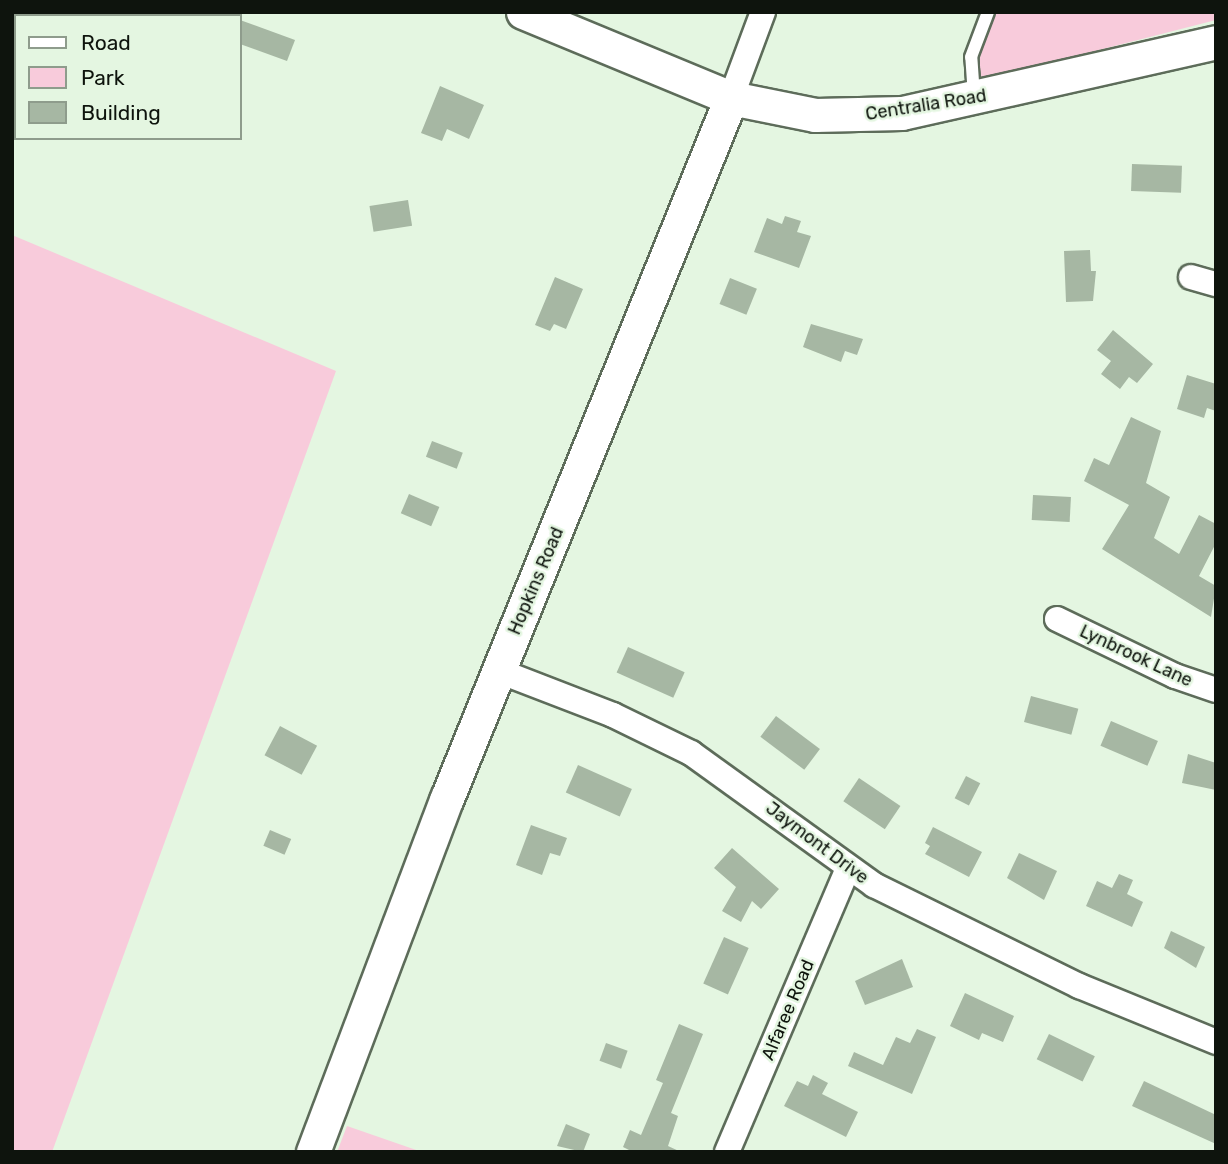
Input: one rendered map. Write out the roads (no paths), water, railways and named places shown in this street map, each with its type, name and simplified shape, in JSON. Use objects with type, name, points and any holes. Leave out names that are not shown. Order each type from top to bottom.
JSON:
[{"type":"main road","name":"Centralia Road","points":[[523,12],[731,98],[815,115],[859,116],[975,98],[1216,42]]},
{"type":"main road","name":"Hopkins Road","points":[[313,1152],[499,671],[731,98]]},
{"type":"street","name":"Hopkins Road","points":[[731,98],[762,12]]},
{"type":"street","points":[[1191,277],[1216,285]]},
{"type":"street","name":"Lynbrook Lane","points":[[1057,619],[1216,690]]},
{"type":"street","name":"Jaymont Drive","points":[[499,671],[613,715],[691,753],[848,869],[1079,986],[1216,1042]]},
{"type":"street","name":"Alfaree Road","points":[[730,1151],[848,869]]},
{"type":"lane","points":[[975,98],[970,74],[971,57],[988,12]]}]
